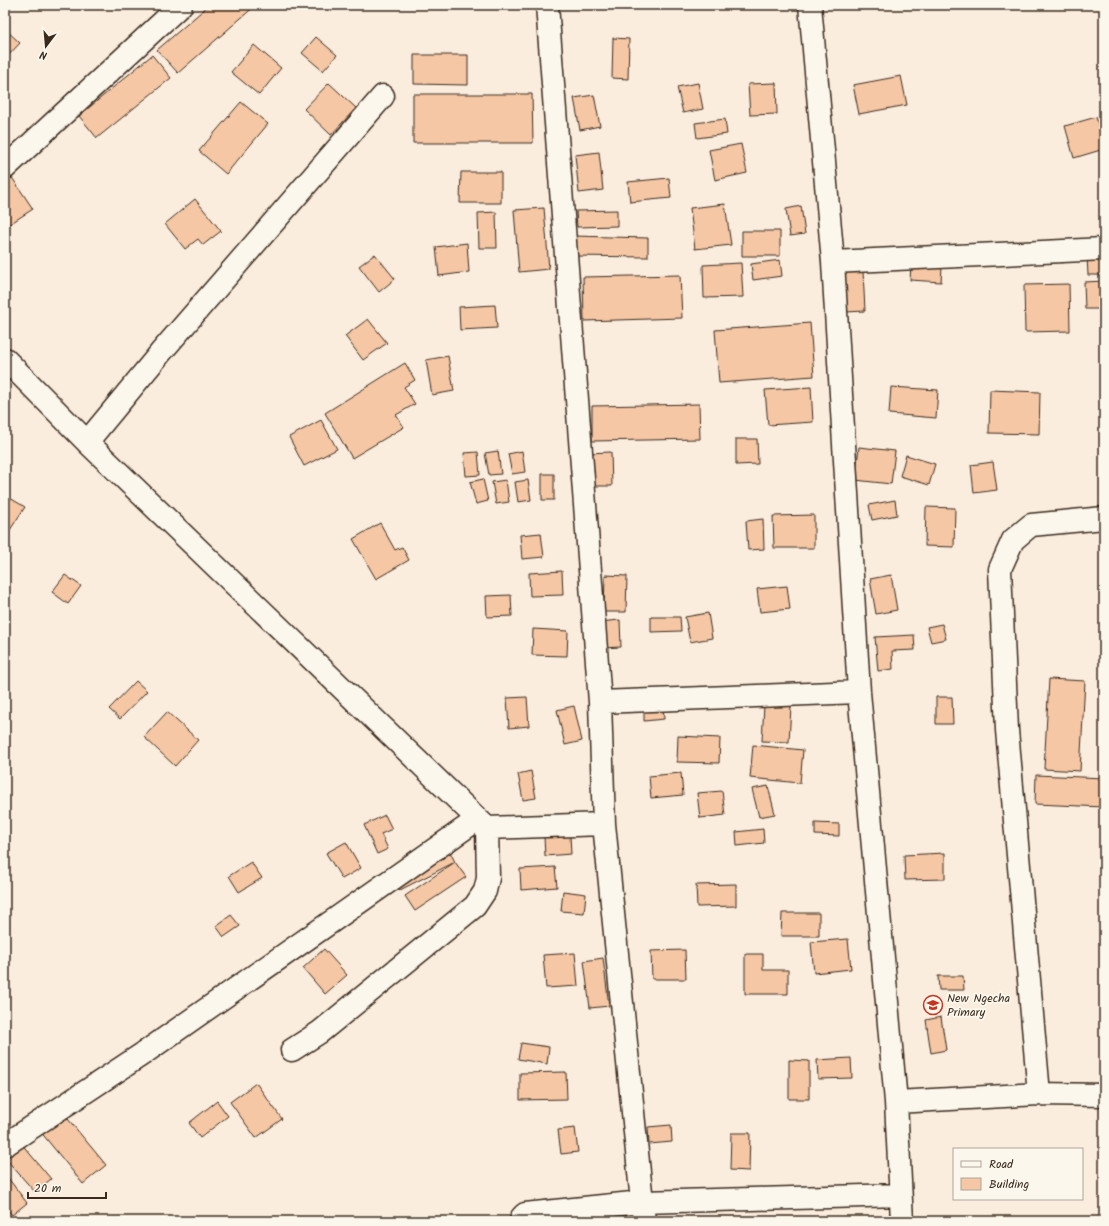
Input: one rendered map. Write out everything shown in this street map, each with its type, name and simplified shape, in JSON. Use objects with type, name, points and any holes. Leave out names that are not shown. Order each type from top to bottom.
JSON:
[{"type":"street","points":[[5,168],[181,5]]},
{"type":"street","points":[[547,5],[600,702],[604,824],[643,1212]]},
{"type":"street","points":[[810,5],[833,262],[859,692],[896,1102],[902,1221]]},
{"type":"street","points":[[87,442],[167,345],[384,96]]},
{"type":"street","points":[[833,262],[1104,249]]},
{"type":"street","points":[[5,360],[87,442],[482,824],[488,878],[485,891],[475,906],[320,1032],[292,1050]]},
{"type":"street","points":[[1039,1094],[1007,730],[1000,569],[1013,540],[1032,525],[1104,518]]},
{"type":"street","points":[[600,702],[859,692]]},
{"type":"street","points":[[5,1145],[144,1053],[482,824],[604,824]]},
{"type":"street","points":[[896,1102],[1039,1094],[1104,1095]]},
{"type":"street","points":[[520,1221],[525,1214],[643,1212],[900,1195]]},
{"type":"building","points":[[209,5],[256,5],[178,73],[157,50]]},
{"type":"building","points":[[5,29],[20,43],[5,59]]},
{"type":"building","points":[[316,37],[337,55],[323,71],[302,53]]},
{"type":"building","points":[[613,38],[629,39],[628,79],[612,78]]},
{"type":"building","points":[[254,45],[281,68],[259,95],[231,72]]},
{"type":"building","points":[[152,55],[171,78],[97,138],[79,116]]},
{"type":"building","points":[[414,55],[468,55],[468,85],[414,84]]},
{"type":"building","points":[[901,76],[907,105],[859,114],[853,85]]},
{"type":"building","points":[[329,83],[356,108],[331,135],[304,109]]},
{"type":"building","points":[[698,83],[703,109],[683,113],[677,87]]},
{"type":"building","points":[[776,83],[777,114],[750,115],[748,84]]},
{"type":"building","points":[[413,94],[532,94],[533,143],[413,143]]},
{"type":"building","points":[[594,95],[600,126],[580,130],[574,98]]},
{"type":"building","points":[[241,102],[268,124],[226,174],[199,151]]},
{"type":"building","points":[[1096,117],[1104,144],[1104,149],[1074,158],[1065,126]]},
{"type":"building","points":[[725,119],[727,134],[697,138],[695,123]]},
{"type":"building","points":[[741,144],[747,173],[715,180],[709,150]]},
{"type":"building","points":[[599,152],[603,190],[579,193],[575,155]]},
{"type":"building","points":[[461,172],[501,172],[501,203],[460,203]]},
{"type":"building","points":[[11,176],[33,209],[5,227],[5,180]]},
{"type":"building","points":[[669,178],[671,198],[630,202],[628,182]]},
{"type":"building","points":[[195,199],[221,231],[203,245],[198,239],[185,249],[165,224]]},
{"type":"building","points":[[725,204],[731,245],[695,249],[690,208]]},
{"type":"building","points":[[801,206],[805,234],[790,236],[786,209]]},
{"type":"building","points":[[544,208],[549,269],[519,272],[514,210]]},
{"type":"building","points":[[617,210],[617,226],[577,227],[576,211]]},
{"type":"building","points":[[496,212],[497,248],[479,248],[478,213]]},
{"type":"building","points":[[742,231],[780,231],[780,256],[742,256]]},
{"type":"building","points":[[574,236],[648,238],[648,257],[574,256]]},
{"type":"building","points":[[467,243],[469,272],[439,276],[436,247]]},
{"type":"building","points":[[375,254],[395,279],[379,292],[359,266]]},
{"type":"building","points":[[1104,256],[1104,275],[1088,275],[1087,257]]},
{"type":"building","points":[[780,260],[782,276],[753,280],[751,264]]},
{"type":"building","points":[[741,263],[743,297],[704,298],[703,265]]},
{"type":"building","points":[[911,265],[942,267],[941,282],[910,280]]},
{"type":"building","points":[[863,271],[865,311],[846,312],[843,272]]},
{"type":"building","points":[[680,275],[682,318],[584,321],[583,277]]},
{"type":"building","points":[[1104,281],[1104,309],[1085,309],[1084,282]]},
{"type":"building","points":[[1069,284],[1070,331],[1025,332],[1024,285]]},
{"type":"building","points":[[495,305],[497,328],[460,330],[459,307]]},
{"type":"building","points":[[368,319],[387,343],[363,360],[345,336]]},
{"type":"building","points":[[810,323],[814,376],[719,383],[715,330]]},
{"type":"building","points":[[448,356],[454,391],[432,395],[426,360]]},
{"type":"building","points":[[405,363],[415,380],[404,387],[415,404],[396,415],[404,427],[352,458],[325,413]]},
{"type":"building","points":[[811,387],[813,422],[768,425],[765,390]]},
{"type":"building","points":[[891,387],[938,390],[936,418],[889,414]]},
{"type":"building","points":[[990,390],[1040,392],[1039,434],[989,433]]},
{"type":"building","points":[[699,404],[700,439],[592,441],[592,406]]},
{"type":"building","points":[[321,420],[337,449],[304,466],[289,437]]},
{"type":"building","points":[[736,439],[757,439],[758,464],[736,465]]},
{"type":"building","points":[[859,447],[895,451],[891,484],[855,480]]},
{"type":"building","points":[[498,451],[501,474],[489,475],[485,453]]},
{"type":"building","points":[[522,451],[525,472],[512,474],[508,454]]},
{"type":"building","points":[[478,452],[480,475],[466,476],[464,453]]},
{"type":"building","points":[[611,452],[612,486],[588,486],[587,453]]},
{"type":"building","points":[[906,455],[935,464],[929,485],[900,476]]},
{"type":"building","points":[[993,462],[997,490],[974,493],[971,465]]},
{"type":"building","points":[[542,474],[554,474],[554,500],[542,500]]},
{"type":"building","points":[[483,479],[488,501],[476,504],[470,482]]},
{"type":"building","points":[[506,480],[509,502],[496,504],[492,482]]},
{"type":"building","points":[[528,480],[531,500],[518,502],[515,482]]},
{"type":"building","points":[[10,498],[25,507],[8,533],[5,531],[5,505]]},
{"type":"building","points":[[895,500],[897,515],[872,520],[869,505]]},
{"type":"building","points":[[926,507],[955,508],[954,547],[925,546]]},
{"type":"building","points":[[814,515],[814,548],[774,548],[773,516]]},
{"type":"building","points":[[763,519],[764,549],[748,550],[746,521]]},
{"type":"building","points":[[380,523],[395,550],[402,547],[409,560],[376,579],[353,539]]},
{"type":"building","points":[[541,533],[544,557],[522,559],[520,535]]},
{"type":"building","points":[[562,571],[563,595],[530,596],[529,573]]},
{"type":"building","points":[[65,575],[81,586],[68,604],[52,592]]},
{"type":"building","points":[[605,575],[627,576],[626,612],[604,612]]},
{"type":"building","points":[[891,575],[897,610],[876,614],[870,579]]},
{"type":"building","points":[[787,586],[790,609],[760,612],[757,589]]},
{"type":"building","points":[[511,595],[512,616],[487,617],[486,596]]},
{"type":"building","points":[[708,613],[712,638],[690,642],[685,617]]},
{"type":"building","points":[[651,617],[680,617],[681,631],[651,632]]},
{"type":"building","points":[[620,620],[621,647],[601,648],[599,622]]},
{"type":"building","points":[[942,624],[946,639],[931,642],[927,627]]},
{"type":"building","points":[[533,629],[568,631],[567,656],[532,655]]},
{"type":"building","points":[[914,635],[915,650],[892,651],[893,669],[878,671],[875,637]]},
{"type":"building","points":[[1049,679],[1085,681],[1080,771],[1044,769]]},
{"type":"building","points":[[136,681],[147,691],[120,719],[109,709]]},
{"type":"building","points":[[527,697],[529,726],[509,728],[507,698]]},
{"type":"building","points":[[936,697],[952,697],[953,724],[936,724]]},
{"type":"building","points":[[663,705],[664,719],[644,721],[644,706]]},
{"type":"building","points":[[764,705],[791,706],[789,742],[762,741]]},
{"type":"building","points":[[574,706],[582,741],[565,745],[557,710]]},
{"type":"building","points":[[167,712],[198,740],[175,766],[144,737]]},
{"type":"building","points":[[678,736],[720,738],[719,763],[677,762]]},
{"type":"building","points":[[753,745],[803,750],[800,783],[750,778]]},
{"type":"building","points":[[531,771],[536,798],[523,800],[518,774]]},
{"type":"building","points":[[681,773],[683,795],[651,798],[649,776]]},
{"type":"building","points":[[1036,775],[1104,778],[1104,807],[1035,804]]},
{"type":"building","points":[[768,786],[775,814],[759,817],[752,789]]},
{"type":"building","points":[[722,791],[725,815],[700,818],[697,793]]},
{"type":"building","points":[[385,815],[392,829],[381,834],[388,849],[377,854],[364,825]]},
{"type":"building","points":[[815,823],[839,824],[839,836],[815,835]]},
{"type":"building","points":[[763,829],[764,843],[737,846],[736,832]]},
{"type":"building","points":[[570,835],[571,854],[545,856],[544,837]]},
{"type":"building","points":[[346,842],[361,868],[342,879],[326,853]]},
{"type":"building","points":[[450,852],[455,862],[400,890],[395,880]]},
{"type":"building","points":[[945,853],[945,879],[905,880],[904,855]]},
{"type":"building","points":[[251,862],[262,878],[239,892],[229,876]]},
{"type":"building","points":[[455,862],[466,877],[415,911],[405,896]]},
{"type":"building","points":[[555,867],[557,887],[521,890],[520,869]]},
{"type":"building","points":[[736,884],[736,906],[697,907],[696,885]]},
{"type":"building","points":[[563,891],[586,894],[584,913],[561,911]]},
{"type":"building","points":[[782,913],[819,913],[819,936],[781,936]]},
{"type":"building","points":[[231,915],[240,926],[224,937],[216,926]]},
{"type":"building","points":[[848,939],[851,969],[814,973],[811,942]]},
{"type":"building","points":[[324,949],[347,975],[325,994],[303,968]]},
{"type":"building","points":[[685,950],[686,979],[652,979],[651,951]]},
{"type":"building","points":[[575,953],[578,986],[546,988],[543,955]]},
{"type":"building","points":[[745,954],[763,954],[763,970],[788,970],[788,994],[745,994]]},
{"type":"building","points":[[603,958],[609,1006],[590,1008],[584,961]]},
{"type":"building","points":[[938,976],[963,976],[964,990],[939,990]]},
{"type":"building","points":[[941,1017],[946,1050],[931,1053],[926,1020]]},
{"type":"building","points":[[521,1043],[549,1047],[547,1064],[518,1059]]},
{"type":"building","points":[[851,1058],[852,1078],[818,1079],[817,1060]]},
{"type":"building","points":[[789,1060],[809,1061],[809,1099],[789,1099]]},
{"type":"building","points":[[566,1072],[567,1099],[520,1100],[520,1073]]},
{"type":"building","points":[[256,1083],[282,1119],[256,1138],[230,1102]]},
{"type":"building","points":[[217,1101],[228,1116],[200,1138],[189,1123]]},
{"type":"building","points":[[63,1113],[106,1165],[83,1184],[40,1131]]},
{"type":"building","points":[[671,1125],[672,1142],[649,1144],[648,1127]]},
{"type":"building","points":[[575,1128],[578,1152],[561,1154],[558,1130]]},
{"type":"building","points":[[731,1133],[750,1133],[749,1171],[730,1170]]},
{"type":"building","points":[[20,1142],[51,1179],[35,1192],[5,1158],[5,1155]]},
{"type":"building","points":[[5,1174],[27,1203],[12,1215],[5,1207]]},
{"type":"place","name":"New Ngecha Primary","points":[[933,1005]]}]
